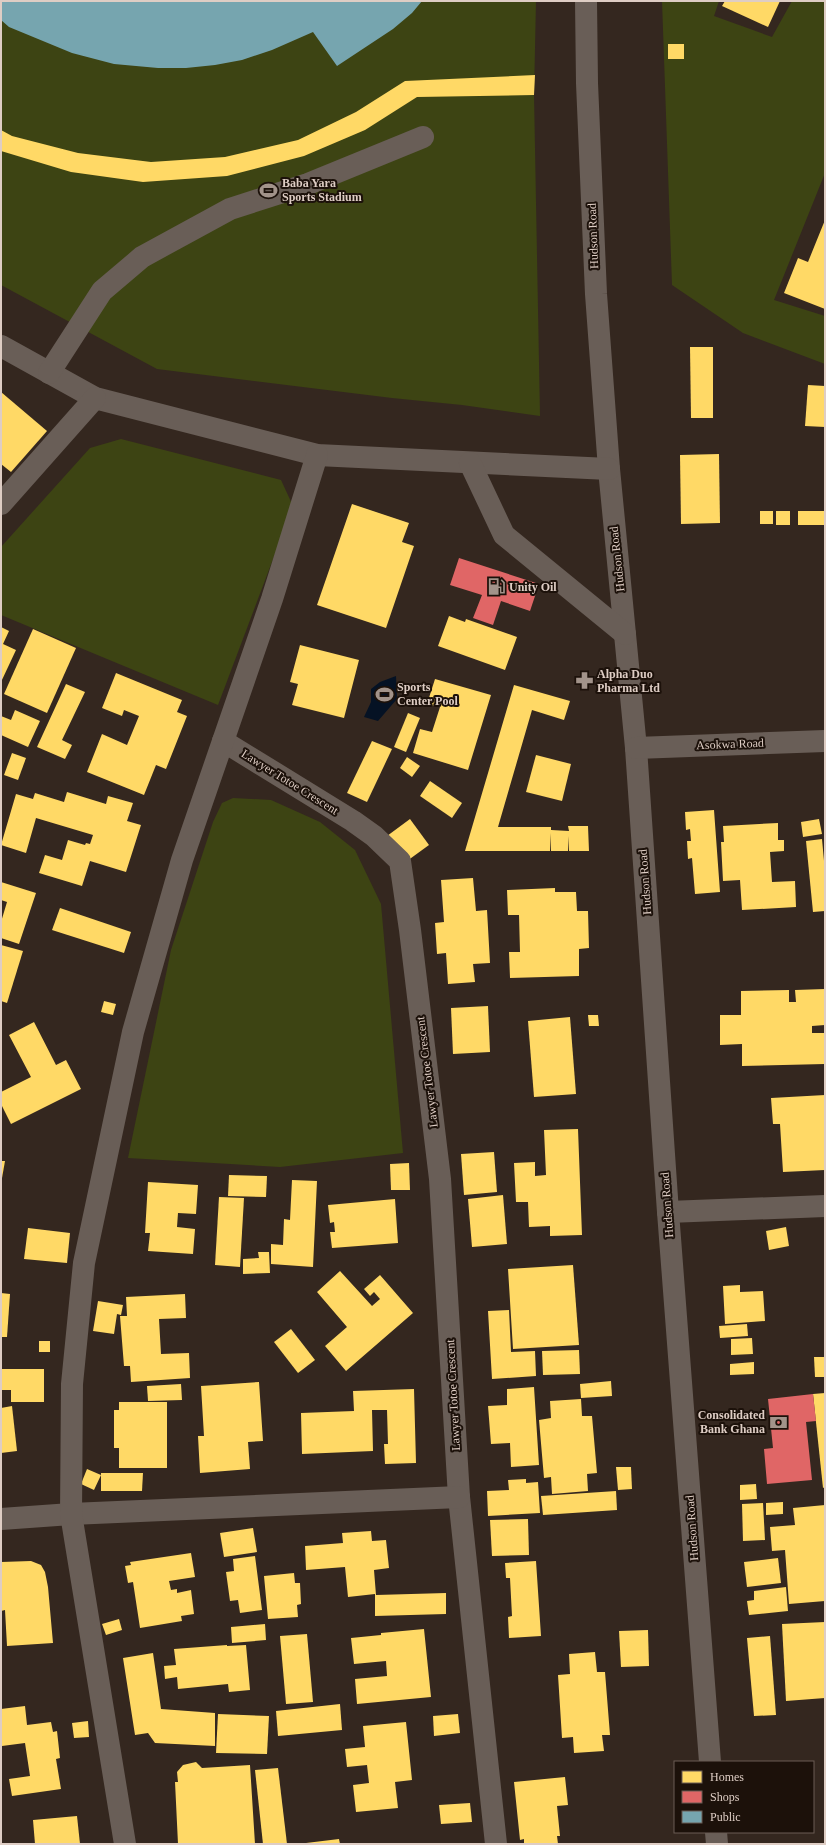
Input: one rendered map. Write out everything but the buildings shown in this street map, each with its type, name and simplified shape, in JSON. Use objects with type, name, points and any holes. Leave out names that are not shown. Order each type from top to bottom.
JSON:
[{"type":"street","name":"Hudson Road","points":[[586,1],[587,83],[596,294],[609,469],[636,748],[668,1212],[710,1761]]},
{"type":"street","points":[[49,373],[102,291],[142,257],[230,209],[308,184],[423,137]]},
{"type":"street","points":[[1,346],[95,398],[316,455],[609,469]]},
{"type":"street","points":[[1,504],[95,398]]},
{"type":"street","points":[[125,1844],[71,1514],[72,1384],[84,1263],[133,1032],[182,860],[272,599],[316,455]]},
{"type":"street","points":[[470,463],[504,535],[625,634]]},
{"type":"street","name":"Lawyer Totoe Crescent","points":[[223,741],[353,820],[374,836],[400,862],[410,930],[440,1179],[459,1497],[496,1844]]},
{"type":"street","name":"Asokwa Road","points":[[636,748],[825,741]]},
{"type":"street","points":[[668,1212],[825,1206]]},
{"type":"street","points":[[1,1519],[71,1514],[459,1497]]},
{"type":"street","points":[[716,1833],[716,1844]]},
{"type":"green space","name":"Baba Yara Sports Stadium","points":[[1,1],[536,1],[534,95],[540,416],[462,405],[392,398],[157,369],[1,285]]},
{"type":"green space","points":[[662,1],[719,1],[714,16],[772,37],[792,1],[825,1],[825,173],[774,300],[825,316],[825,364],[743,333],[672,285]]},
{"type":"green space","points":[[121,439],[281,480],[293,506],[218,705],[1,615],[1,547],[90,448]]},
{"type":"green space","points":[[233,798],[271,800],[320,822],[355,850],[381,904],[403,1153],[280,1167],[128,1158],[171,950],[213,822],[222,803]]},
{"type":"water","name":"Sports Center Pool","points":[[396,676],[397,699],[378,721],[364,717],[371,702],[371,689],[380,682]]},
{"type":"place","name":"Baba Yara Sports Stadium","points":[[269,190]]},
{"type":"place","name":"Unity Oil","points":[[496,587]]},
{"type":"place","name":"Alpha Duo Pharma Ltd","points":[[584,681]]},
{"type":"place","name":"Sports Center Pool","points":[[384,694]]},
{"type":"place","name":"Consolidated Bank Ghana","points":[[778,1422]]}]
